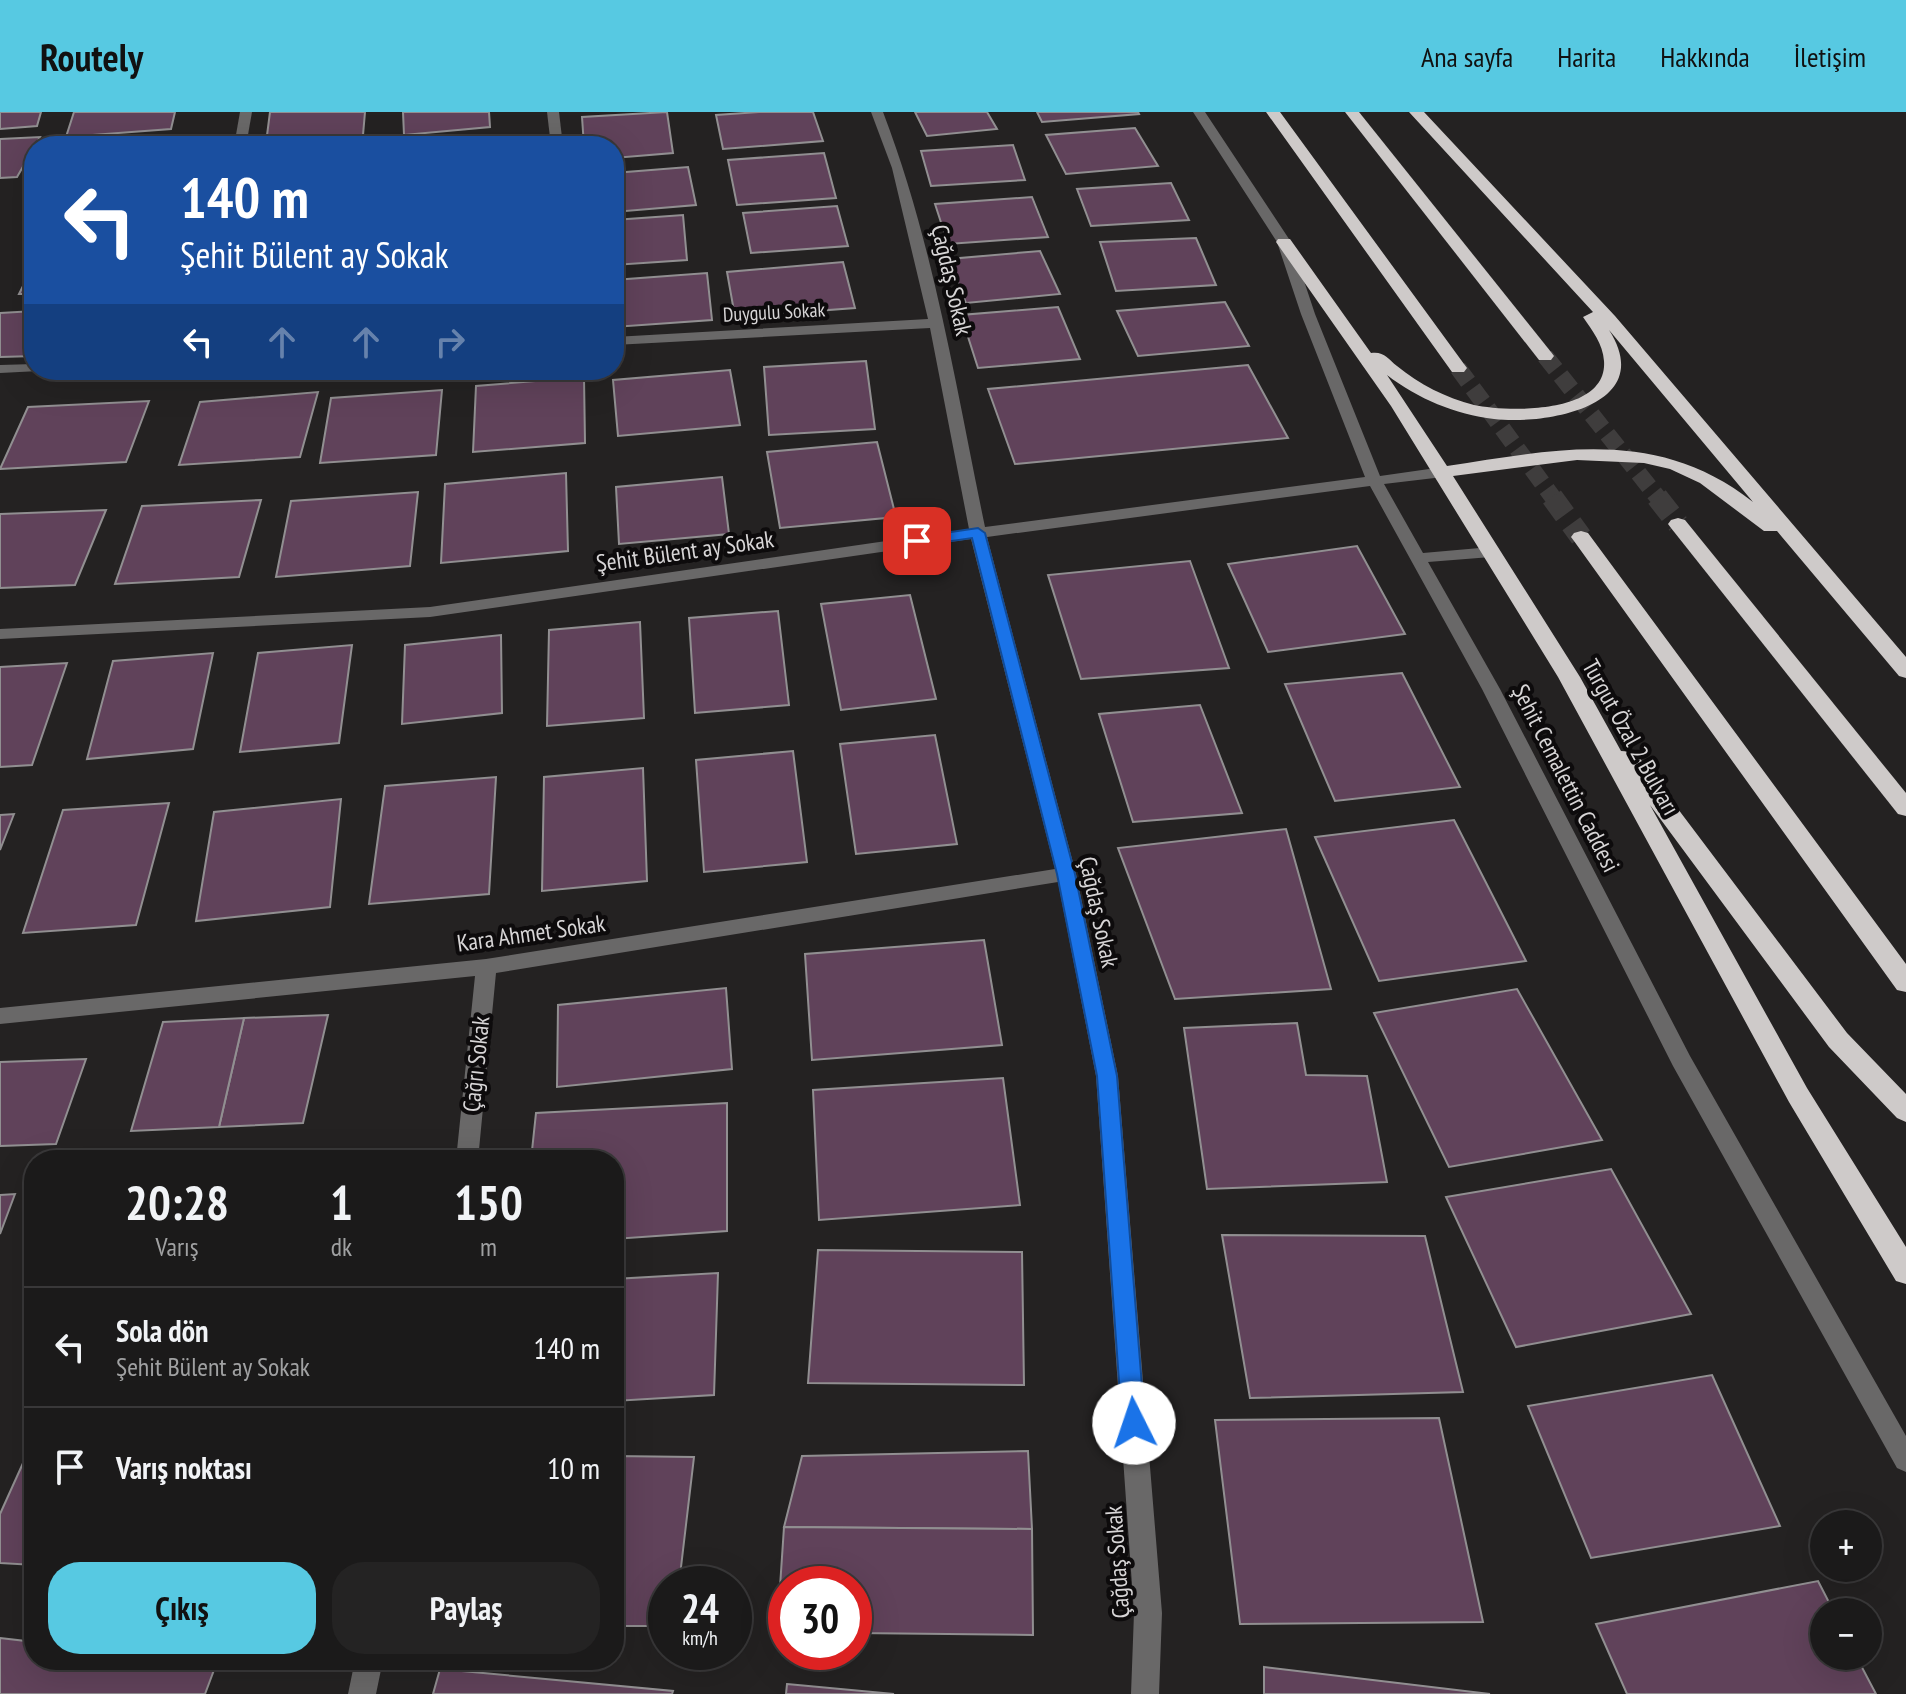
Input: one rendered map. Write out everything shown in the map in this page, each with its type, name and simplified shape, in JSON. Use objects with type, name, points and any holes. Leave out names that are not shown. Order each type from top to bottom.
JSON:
[{"type":"highway","points":[[1273,112],[1458,368]]},
{"type":"highway","points":[[1352,112],[1545,356]]},
{"type":"highway","points":[[1416,112],[1650,367],[1906,671]]},
{"type":"highway","name":"Turgut Özal 2 Bulvarı","points":[[1284,242],[1443,472],[1569,677],[1798,1095],[1906,1272]]},
{"type":"highway","points":[[1341,322],[1391,371],[1425,393],[1456,405],[1477,411],[1528,414],[1570,407],[1601,390],[1612,376],[1613,357],[1606,340],[1547,253]]},
{"type":"highway","points":[[1443,472],[1567,455],[1609,453],[1669,464],[1707,479],[1744,504],[1843,594]]},
{"type":"highway","points":[[1678,524],[1906,808]]},
{"type":"highway","points":[[1581,537],[1906,983]]},
{"type":"highway","points":[[1569,677],[1838,1040],[1906,1111]]},
{"type":"street","points":[[242,136],[246,112]]},
{"type":"street","points":[[553,112],[556,136]]},
{"type":"street","name":"Çağdaş Sokak","points":[[877,112],[898,168],[936,323],[978,533],[1066,874],[1107,1076],[1148,1613],[1145,1694]]},
{"type":"street","name":"Şehit Cemalettin Caddesi","points":[[1199,112],[1284,242],[1308,314],[1375,482],[1491,689],[1681,1060],[1906,1460]]},
{"type":"street","name":"Duygulu Sokak","points":[[624,340],[936,323]]},
{"type":"street","points":[[0,369],[24,368]]},
{"type":"street","name":"Şehit Bülent ay Sokak","points":[[0,634],[430,612],[978,533],[1443,472]]},
{"type":"street","points":[[1417,558],[1491,552]]},
{"type":"street","name":"Kara Ahmet Sokak","points":[[0,1016],[486,967],[1066,874]]},
{"type":"street","name":"Çağrı Sokak","points":[[468,1150],[486,967]]},
{"type":"street","points":[[362,1694],[367,1670]]},
{"type":"building","points":[[0,112],[41,112],[37,126],[0,129]]},
{"type":"building","points":[[74,112],[175,112],[171,129],[66,136]]},
{"type":"building","points":[[270,112],[365,112],[363,135],[267,136]]},
{"type":"building","points":[[403,112],[489,112],[490,127],[404,135]]},
{"type":"building","points":[[667,112],[673,153],[624,157],[624,136],[583,136],[582,117]]},
{"type":"building","points":[[813,112],[823,141],[723,149],[716,115]]},
{"type":"building","points":[[915,112],[987,112],[997,129],[927,136]]},
{"type":"building","points":[[1037,112],[1138,112],[1139,114],[1042,122]]},
{"type":"building","points":[[1135,128],[1158,166],[1066,174],[1046,135]]},
{"type":"building","points":[[24,138],[24,165],[17,177],[0,178],[0,139]]},
{"type":"building","points":[[1013,145],[1025,180],[931,186],[921,151]]},
{"type":"building","points":[[824,153],[836,198],[737,205],[728,160]]},
{"type":"building","points":[[688,167],[696,205],[624,211],[624,172]]},
{"type":"building","points":[[1171,183],[1189,220],[1091,226],[1077,189]]},
{"type":"building","points":[[1032,197],[1048,237],[948,244],[935,204]]},
{"type":"building","points":[[837,206],[848,246],[751,253],[743,213]]},
{"type":"building","points":[[683,215],[687,260],[624,264],[624,219]]},
{"type":"building","points":[[1196,238],[1216,285],[1116,291],[1100,242]]},
{"type":"building","points":[[1040,251],[1060,294],[966,303],[949,259]]},
{"type":"building","points":[[843,262],[855,308],[735,317],[727,272]]},
{"type":"building","points":[[707,273],[712,320],[624,326],[624,279]]},
{"type":"building","points":[[1225,302],[1249,346],[1138,356],[1117,311]]},
{"type":"building","points":[[1058,307],[1080,359],[978,368],[961,315]]},
{"type":"building","points":[[24,312],[24,356],[0,357],[0,313]]},
{"type":"building","points":[[866,361],[875,429],[769,435],[764,367]]},
{"type":"building","points":[[1248,365],[1288,438],[1015,464],[988,389]]},
{"type":"building","points":[[730,370],[740,425],[618,436],[613,380]]},
{"type":"building","points":[[584,380],[585,443],[473,452],[476,386]]},
{"type":"building","points":[[442,390],[436,455],[320,463],[331,398]]},
{"type":"building","points":[[318,392],[300,457],[179,465],[200,402]]},
{"type":"building","points":[[149,401],[126,462],[0,469],[28,407]]},
{"type":"building","points":[[877,442],[896,517],[780,528],[767,452]]},
{"type":"building","points":[[566,473],[568,551],[441,563],[445,484]]},
{"type":"building","points":[[722,477],[729,534],[619,544],[616,487]]},
{"type":"building","points":[[418,492],[410,566],[276,577],[291,501]]},
{"type":"building","points":[[261,500],[239,577],[115,584],[142,506]]},
{"type":"building","points":[[106,510],[75,585],[0,588],[0,514]]},
{"type":"building","points":[[1357,546],[1405,634],[1268,652],[1228,564]]},
{"type":"building","points":[[1190,561],[1229,668],[1081,679],[1048,575]]},
{"type":"building","points":[[910,595],[936,699],[841,710],[821,604]]},
{"type":"building","points":[[778,611],[789,705],[695,713],[689,618]]},
{"type":"building","points":[[640,622],[644,718],[547,726],[549,630]]},
{"type":"building","points":[[501,635],[502,713],[402,724],[405,645]]},
{"type":"building","points":[[352,645],[339,743],[240,752],[258,653]]},
{"type":"building","points":[[213,653],[193,749],[87,759],[113,661]]},
{"type":"building","points":[[67,663],[32,765],[0,767],[0,667]]},
{"type":"building","points":[[1402,673],[1460,787],[1335,801],[1285,684]]},
{"type":"building","points":[[1200,705],[1242,813],[1133,822],[1099,714]]},
{"type":"building","points":[[935,735],[957,844],[856,854],[840,744]]},
{"type":"building","points":[[793,751],[807,862],[704,872],[696,760]]},
{"type":"building","points":[[643,768],[647,881],[542,891],[544,777]]},
{"type":"building","points":[[496,777],[489,894],[369,904],[385,786]]},
{"type":"building","points":[[341,799],[330,907],[196,921],[214,812]]},
{"type":"building","points":[[169,803],[136,925],[23,933],[63,810]]},
{"type":"building","points":[[14,814],[0,850],[0,815]]},
{"type":"building","points":[[1454,820],[1526,961],[1379,981],[1315,837]]},
{"type":"building","points":[[1286,829],[1331,989],[1175,999],[1118,848]]},
{"type":"building","points":[[984,940],[1002,1045],[812,1060],[805,954]]},
{"type":"building","points":[[726,988],[732,1069],[557,1087],[558,1005]]},
{"type":"building","points":[[1517,989],[1602,1140],[1449,1167],[1374,1013]]},
{"type":"building","points":[[328,1015],[303,1123],[219,1127],[244,1018]]},
{"type":"building","points":[[244,1018],[219,1127],[131,1131],[163,1022]]},
{"type":"building","points":[[1297,1023],[1306,1075],[1367,1076],[1387,1182],[1207,1189],[1184,1028]]},
{"type":"building","points":[[86,1059],[56,1144],[0,1146],[0,1062]]},
{"type":"building","points":[[1003,1078],[1020,1205],[819,1220],[813,1090]]},
{"type":"building","points":[[727,1103],[727,1231],[624,1238],[624,1150],[532,1150],[536,1113]]},
{"type":"building","points":[[1611,1169],[1691,1314],[1516,1347],[1446,1197]]},
{"type":"building","points":[[15,1194],[0,1234],[0,1195]]},
{"type":"building","points":[[1222,1235],[1425,1236],[1463,1392],[1250,1398]]},
{"type":"building","points":[[818,1250],[1022,1252],[1024,1385],[808,1383]]},
{"type":"building","points":[[718,1273],[714,1395],[624,1400],[624,1278]]},
{"type":"building","points":[[1712,1375],[1780,1526],[1591,1558],[1528,1406]]},
{"type":"building","points":[[1439,1418],[1483,1622],[1240,1624],[1215,1420]]},
{"type":"building","points":[[1028,1451],[1032,1529],[784,1527],[802,1456]]},
{"type":"building","points":[[624,1456],[694,1457],[681,1566],[648,1566],[648,1626],[624,1626]]},
{"type":"building","points":[[24,1461],[24,1564],[0,1563],[0,1514]]},
{"type":"building","points":[[784,1527],[1032,1529],[1033,1635],[872,1633],[872,1566],[781,1566]]},
{"type":"building","points":[[1819,1582],[1827,1598],[1810,1598],[1810,1670],[1863,1670],[1876,1694],[1627,1694],[1596,1624]]},
{"type":"building","points":[[0,1638],[24,1641],[24,1670],[214,1670],[205,1694],[0,1694]]},
{"type":"building","points":[[1264,1667],[1490,1694],[1264,1694]]},
{"type":"building","points":[[440,1670],[673,1691],[672,1694],[433,1694]]},
{"type":"building","points":[[787,1684],[894,1694],[786,1694]]},
{"type":"tunnel","points":[[1545,356],[1659,499]]},
{"type":"tunnel","points":[[1458,368],[1554,499]]},
{"type":"tunnel","points":[[1552,497],[1581,537]]},
{"type":"tunnel","points":[[1657,497],[1678,524]]},
{"type":"route","points":[[917,541],[978,533],[1066,874],[1107,1076],[1134,1423]]}]
